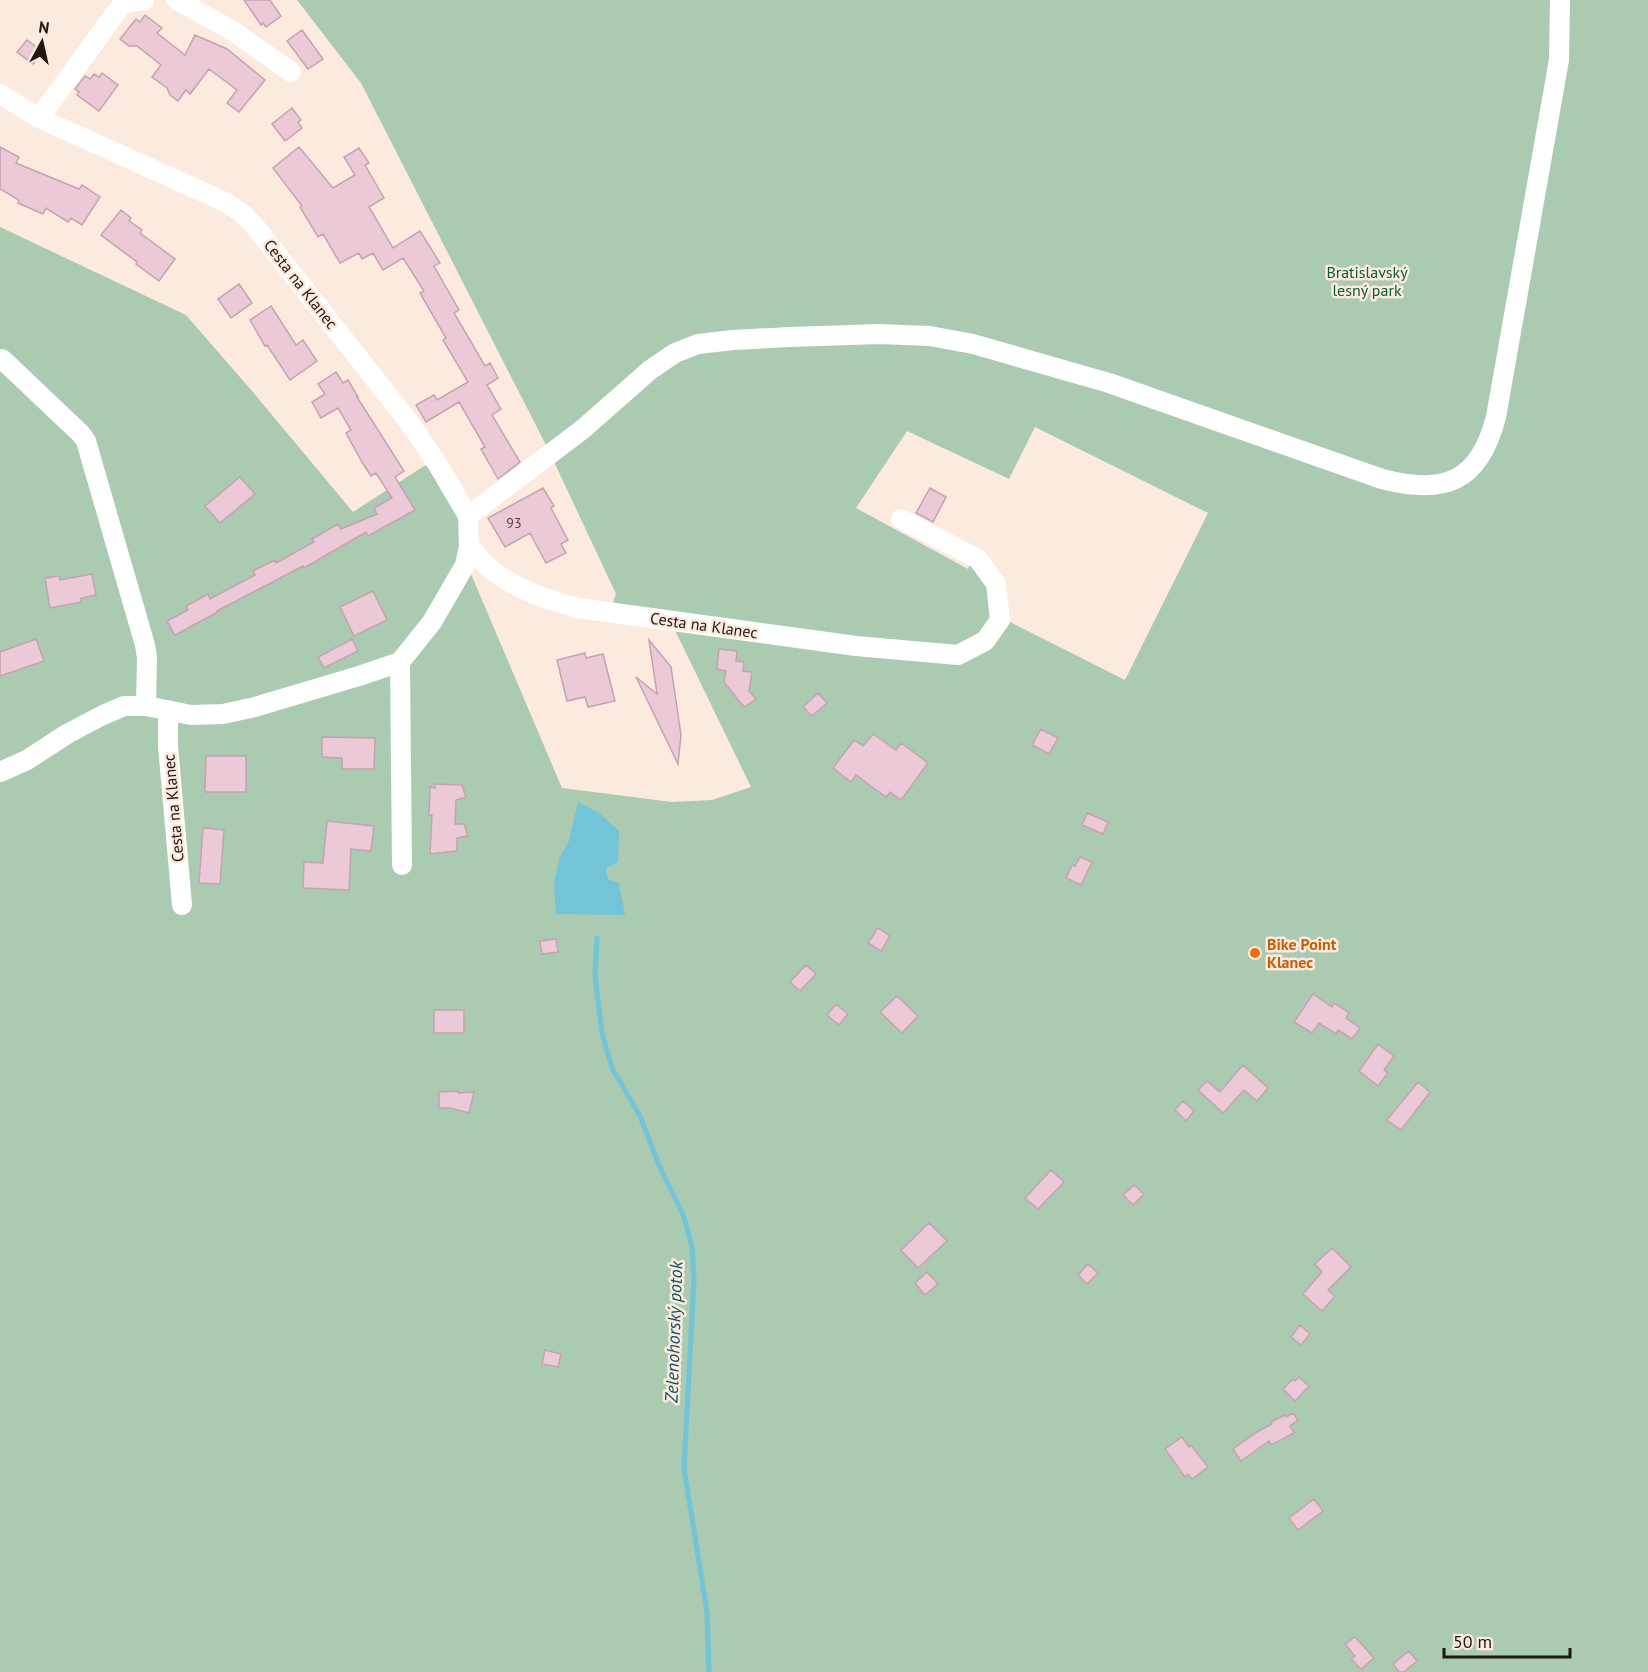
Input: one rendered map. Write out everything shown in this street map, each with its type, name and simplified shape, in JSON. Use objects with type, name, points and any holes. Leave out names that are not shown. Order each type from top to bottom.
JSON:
[{"type":"street","points":[[39,118],[121,2],[144,0]]},
{"type":"street","points":[[177,0],[233,31],[291,72]]},
{"type":"street","points":[[468,516],[583,429],[650,370],[675,353],[698,344],[733,340],[879,334],[930,336],[972,344],[1098,380],[1347,467],[1406,485],[1426,487],[1461,476],[1475,465],[1484,452],[1496,417],[1559,60],[1560,0]]},
{"type":"street","name":"Cesta na Klanec","points":[[0,94],[39,118],[225,202],[243,214],[282,260],[412,426],[468,516],[469,546],[465,565],[432,622],[400,662]]},
{"type":"street","points":[[2,359],[86,441],[145,645],[147,657],[146,706]]},
{"type":"street","name":"Cesta na Klanec","points":[[469,546],[490,569],[516,586],[549,600],[578,608],[856,646],[958,655],[985,641],[1000,620],[996,584],[978,559],[901,519]]},
{"type":"street","points":[[0,772],[27,760],[103,714],[124,706],[146,706],[191,715],[223,714],[255,707],[400,662],[402,865]]},
{"type":"street","name":"Cesta na Klanec","points":[[168,710],[168,746],[182,905]]},
{"type":"green space","name":"Bratislavský lesný park","points":[[297,0],[1648,0],[1648,1672],[0,1672],[0,227],[186,315],[353,512],[424,466],[438,465],[468,516],[471,574],[562,788],[672,802],[712,800],[751,787],[670,620],[609,613],[616,594],[548,449],[361,83]],"holes":[[[1035,427],[1208,513],[1125,680],[1006,620],[977,549],[968,569],[856,508],[907,431],[1009,479]]]},
{"type":"water","points":[[578,802],[599,813],[619,831],[618,862],[606,868],[608,879],[619,883],[625,915],[556,914],[554,886],[559,858],[569,841]]},
{"type":"building","points":[[244,0],[270,0],[281,16],[266,27],[263,23],[261,25]]},
{"type":"building","points":[[145,15],[162,28],[157,33],[185,55],[195,35],[227,49],[265,80],[239,112],[227,103],[237,90],[209,69],[190,94],[186,90],[178,101],[170,95],[167,88],[152,77],[161,65],[137,46],[129,46],[120,39],[136,19],[140,22]]},
{"type":"building","points":[[302,30],[323,59],[308,69],[287,41]]},
{"type":"building","points":[[27,40],[43,52],[33,64],[17,52]]},
{"type":"building","points":[[102,73],[118,85],[99,111],[77,95],[79,92],[75,89],[85,76],[90,79],[94,74],[99,77]]},
{"type":"building","points":[[292,108],[301,120],[298,122],[302,128],[285,141],[272,124]]},
{"type":"building","points":[[0,147],[19,157],[16,163],[79,189],[82,185],[100,197],[82,225],[71,218],[68,222],[46,208],[43,214],[18,203],[19,200],[0,189]]},
{"type":"building","points":[[299,147],[333,188],[355,175],[344,157],[359,148],[369,163],[365,165],[384,198],[369,207],[393,248],[420,231],[440,263],[434,266],[459,310],[454,313],[485,366],[490,363],[498,378],[487,385],[501,409],[492,415],[520,462],[498,479],[481,449],[485,447],[459,402],[426,422],[416,405],[434,395],[437,400],[468,382],[443,340],[446,338],[420,293],[424,291],[403,258],[383,270],[373,253],[362,259],[359,253],[340,263],[323,234],[318,237],[300,207],[302,206],[273,168]]},
{"type":"building","points":[[121,210],[131,218],[129,221],[142,230],[140,233],[175,259],[159,281],[101,235]]},
{"type":"building","points":[[239,284],[252,303],[231,318],[218,299]]},
{"type":"building","points":[[271,306],[296,345],[303,340],[317,361],[290,380],[267,345],[265,346],[250,320]]},
{"type":"building","points":[[336,372],[343,383],[348,380],[404,471],[395,477],[415,510],[368,536],[366,532],[304,568],[303,566],[175,635],[167,621],[188,610],[186,606],[208,594],[210,599],[255,575],[253,571],[275,560],[276,563],[314,542],[312,539],[338,524],[341,529],[377,514],[374,508],[392,498],[376,473],[371,476],[362,462],[346,433],[351,430],[338,408],[321,418],[312,402],[325,394],[318,384]]},
{"type":"building","points":[[240,477],[255,494],[220,523],[205,506]]},
{"type":"building","points":[[543,488],[554,506],[551,508],[568,540],[561,544],[566,553],[546,563],[530,533],[505,547],[488,518]]},
{"type":"building","points":[[930,488],[946,497],[933,522],[916,513]]},
{"type":"building","points":[[92,574],[96,595],[81,598],[81,602],[50,608],[45,578],[59,576],[60,580]]},
{"type":"building","points":[[373,591],[387,620],[354,636],[340,607]]},
{"type":"building","points":[[36,639],[44,661],[0,676],[0,652]]},
{"type":"building","points":[[352,639],[358,651],[324,668],[318,657]]},
{"type":"building","points":[[649,640],[671,667],[681,735],[678,764],[636,677],[657,694]]},
{"type":"building","points":[[719,649],[737,651],[736,661],[744,662],[743,671],[752,672],[749,691],[756,699],[744,707],[724,682],[726,671],[717,669]]},
{"type":"building","points":[[585,653],[586,658],[603,654],[615,701],[588,707],[585,697],[567,701],[557,660]]},
{"type":"building","points":[[818,693],[827,703],[812,716],[803,707]]},
{"type":"building","points":[[1041,729],[1058,738],[1049,754],[1032,745]]},
{"type":"building","points":[[873,734],[896,750],[901,743],[928,763],[901,800],[890,792],[886,797],[856,775],[851,782],[833,768],[854,740],[863,746]]},
{"type":"building","points":[[322,737],[375,738],[374,769],[342,769],[342,758],[322,757]]},
{"type":"building","points":[[206,756],[246,756],[246,792],[205,792]]},
{"type":"building","points":[[435,784],[462,785],[466,797],[456,800],[455,824],[464,824],[468,836],[457,838],[457,851],[430,854],[432,815],[429,815],[430,787],[435,788]]},
{"type":"building","points":[[1087,813],[1108,822],[1103,834],[1082,825]]},
{"type":"building","points":[[327,821],[374,826],[371,851],[351,849],[349,890],[303,888],[304,862],[323,863]]},
{"type":"building","points":[[203,828],[224,830],[220,884],[199,883]]},
{"type":"building","points":[[1080,857],[1092,862],[1081,885],[1066,878],[1072,865],[1075,866]]},
{"type":"building","points":[[878,928],[890,936],[881,951],[868,943]]},
{"type":"building","points":[[556,939],[558,952],[542,954],[540,941]]},
{"type":"building","points":[[806,965],[816,974],[800,991],[790,982]]},
{"type":"building","points":[[1313,994],[1332,1007],[1334,1003],[1349,1013],[1346,1018],[1360,1028],[1352,1039],[1338,1030],[1336,1034],[1319,1023],[1312,1033],[1294,1022]]},
{"type":"building","points":[[897,996],[918,1016],[902,1033],[880,1012]]},
{"type":"building","points":[[836,1004],[848,1014],[839,1025],[827,1015]]},
{"type":"building","points":[[434,1010],[464,1010],[464,1033],[434,1033]]},
{"type":"building","points":[[1378,1044],[1394,1056],[1384,1070],[1388,1073],[1378,1086],[1359,1071]]},
{"type":"building","points":[[1243,1065],[1268,1088],[1257,1101],[1244,1090],[1223,1113],[1198,1090],[1207,1081],[1220,1092]]},
{"type":"building","points":[[1418,1082],[1430,1092],[1401,1130],[1387,1120]]},
{"type":"building","points":[[458,1091],[458,1093],[474,1092],[469,1113],[450,1108],[439,1108],[439,1092]]},
{"type":"building","points":[[1183,1101],[1194,1111],[1186,1121],[1175,1110]]},
{"type":"building","points":[[1051,1170],[1064,1182],[1038,1209],[1025,1198]]},
{"type":"building","points":[[1134,1185],[1144,1194],[1133,1205],[1123,1195]]},
{"type":"building","points":[[929,1223],[947,1241],[918,1268],[901,1250]]},
{"type":"building","points":[[1332,1248],[1351,1267],[1328,1290],[1335,1296],[1322,1311],[1303,1294],[1322,1272],[1315,1264]]},
{"type":"building","points":[[1088,1264],[1098,1273],[1087,1284],[1078,1275]]},
{"type":"building","points":[[927,1272],[938,1284],[925,1295],[915,1283]]},
{"type":"building","points":[[1300,1325],[1310,1334],[1301,1345],[1291,1337]]},
{"type":"building","points":[[545,1350],[561,1354],[558,1367],[542,1364]]},
{"type":"building","points":[[1299,1377],[1309,1386],[1295,1401],[1283,1389],[1293,1379],[1295,1381]]},
{"type":"building","points":[[1293,1413],[1298,1420],[1290,1426],[1294,1433],[1271,1445],[1269,1441],[1241,1461],[1233,1449],[1272,1424],[1271,1422]]},
{"type":"building","points":[[1182,1437],[1208,1467],[1192,1479],[1188,1474],[1185,1477],[1165,1449]]},
{"type":"building","points":[[1314,1499],[1323,1511],[1298,1530],[1289,1518]]},
{"type":"building","points":[[1355,1637],[1374,1658],[1361,1669],[1351,1659],[1355,1656],[1345,1644]]},
{"type":"building","points":[[1409,1651],[1417,1661],[1404,1672],[1399,1672],[1393,1664]]},
{"type":"waterway","name":"Zelenohorský potok","points":[[597,938],[595,976],[602,1033],[612,1068],[640,1116],[659,1165],[684,1217],[692,1247],[694,1279],[684,1468],[707,1612],[709,1672]]},
{"type":"place","name":"Bike Point Klanec","points":[[1255,953]]}]
